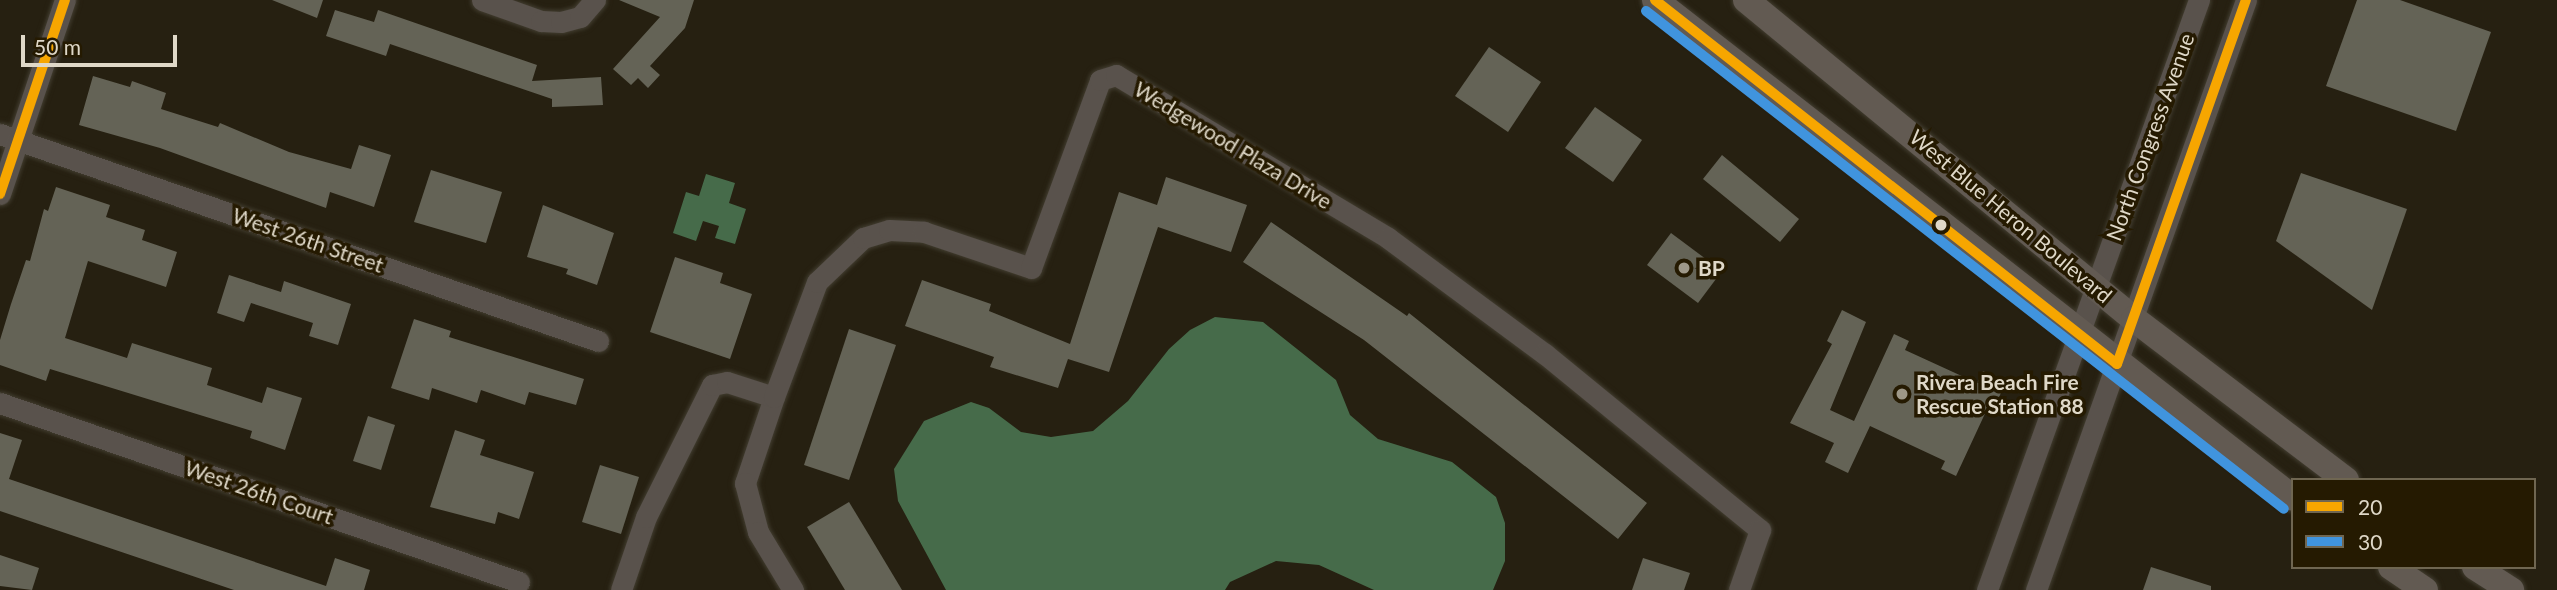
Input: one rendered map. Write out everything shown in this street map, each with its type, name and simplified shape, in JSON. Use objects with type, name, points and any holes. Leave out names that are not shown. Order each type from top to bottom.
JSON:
[{"type":"main road","points":[[1655,0],[2117,364],[2291,496]]},
{"type":"main road","name":"West Blue Heron Boulevard","points":[[1746,0],[2134,319],[2343,478]]},
{"type":"main road","points":[[2394,569],[2425,590]]},
{"type":"main road","points":[[2478,569],[2511,590]]},
{"type":"street","points":[[0,194],[9,136],[65,0]]},
{"type":"street","points":[[482,0],[551,22],[580,17],[595,0]]},
{"type":"street","name":"North Congress Avenue","points":[[1987,590],[2199,0]]},
{"type":"street","name":"North Congress Avenue","points":[[2036,590],[2246,0]]},
{"type":"street","name":"Wedgewood Plaza Drive","points":[[793,590],[758,532],[745,483],[817,282],[863,238],[889,230],[924,232],[1031,268],[1100,80],[1115,75],[1388,238],[1545,354],[1760,530],[1739,590]]},
{"type":"street","name":"West 26th Street","points":[[9,136],[598,341]]},
{"type":"street","points":[[621,590],[646,517],[685,447],[703,395],[712,385],[727,382],[774,397]]},
{"type":"street","name":"West 26th Court","points":[[0,403],[519,582]]},
{"type":"shaded area","points":[[706,174],[735,183],[729,203],[746,209],[735,244],[715,238],[719,226],[703,221],[696,241],[673,233],[686,192],[699,196]]},
{"type":"shaded area","points":[[1215,317],[1263,322],[1336,380],[1350,415],[1378,439],[1452,462],[1496,497],[1505,523],[1505,561],[1493,590],[1374,590],[1319,565],[1276,561],[1230,582],[1225,590],[946,590],[898,501],[894,469],[924,421],[971,402],[989,408],[1021,432],[1051,437],[1093,431],[1128,401],[1169,349],[1190,330]]},
{"type":"building","points":[[272,0],[323,0],[317,18]]},
{"type":"building","points":[[619,0],[694,0],[685,28],[650,66],[660,75],[648,88],[638,78],[631,85],[613,69],[660,17]]},
{"type":"building","points":[[2357,0],[2400,0],[2491,32],[2456,131],[2326,86]]},
{"type":"building","points":[[335,10],[374,22],[378,10],[537,65],[532,81],[601,77],[603,105],[552,107],[552,99],[390,44],[386,56],[326,36]]},
{"type":"building","points":[[1489,47],[1541,82],[1508,132],[1455,96]]},
{"type":"building","points":[[93,76],[130,87],[132,81],[166,93],[161,109],[218,127],[220,123],[289,152],[351,169],[359,145],[391,155],[374,207],[330,192],[326,208],[160,148],[79,125]]},
{"type":"building","points":[[1595,107],[1642,140],[1613,182],[1565,148]]},
{"type":"building","points":[[1722,155],[1799,219],[1780,242],[1703,179]]},
{"type":"building","points":[[431,170],[502,192],[486,243],[414,222]]},
{"type":"building","points":[[2301,173],[2407,209],[2372,310],[2276,241]]},
{"type":"building","points":[[1166,177],[1247,205],[1231,252],[1158,227],[1109,372],[1068,359],[1058,388],[990,367],[994,357],[905,326],[922,280],[991,304],[989,311],[1070,344],[1119,192],[1157,205]]},
{"type":"building","points":[[56,187],[110,205],[106,217],[145,230],[142,240],[177,252],[166,287],[88,261],[65,338],[127,358],[132,343],[212,368],[207,385],[262,403],[267,387],[302,398],[285,450],[250,438],[252,431],[50,369],[46,381],[0,365],[0,340],[11,304],[26,260],[30,261],[44,209],[48,211]]},
{"type":"building","points":[[543,205],[614,233],[597,285],[566,274],[568,269],[527,257]]},
{"type":"building","points":[[1271,222],[1407,316],[1409,313],[1647,503],[1618,539],[1364,340],[1243,262]]},
{"type":"building","name":"BP","points":[[1671,233],[1722,271],[1698,303],[1647,265]]},
{"type":"building","points":[[675,257],[723,273],[720,283],[752,294],[730,359],[650,332]]},
{"type":"building","points":[[229,275],[281,292],[284,281],[351,304],[338,345],[309,336],[313,323],[251,303],[244,322],[217,313]]},
{"type":"building","name":"Rivera Beach Fire Rescue Station 88","points":[[1842,310],[1866,322],[1830,410],[1854,421],[1894,334],[1909,341],[1905,350],[1977,383],[1983,371],[2006,382],[1994,408],[1989,405],[1956,476],[1941,469],[1945,461],[1870,426],[1848,473],[1825,462],[1834,443],[1790,423],[1832,344],[1827,341]]},
{"type":"building","points":[[414,319],[451,331],[449,337],[584,379],[576,405],[529,392],[525,405],[481,390],[477,403],[432,388],[429,400],[391,388]]},
{"type":"building","points":[[849,329],[896,345],[849,480],[804,465]]},
{"type":"building","points":[[368,416],[395,425],[381,470],[353,461]]},
{"type":"building","points":[[455,430],[485,440],[480,455],[534,472],[519,519],[498,512],[495,524],[430,507]]},
{"type":"building","points":[[0,433],[22,440],[9,479],[326,586],[335,558],[370,570],[364,590],[234,590],[0,511]]},
{"type":"building","points":[[600,465],[639,477],[621,534],[582,522]]},
{"type":"building","points":[[849,502],[902,590],[845,590],[807,527]]},
{"type":"building","points":[[0,555],[39,568],[32,590],[0,586]]},
{"type":"building","points":[[1643,558],[1690,573],[1684,590],[1632,590]]},
{"type":"building","points":[[2151,567],[2211,586],[2211,590],[2143,590]]},
{"type":"transit line","name":"20","points":[[0,194],[65,0]]},
{"type":"transit line","name":"20","points":[[1655,0],[2117,364],[2246,0]]},
{"type":"transit line","name":"30","points":[[1646,11],[2284,509]]},
{"type":"place","name":"BP","points":[[1684,268]]},
{"type":"place","name":"Rivera Beach Fire Rescue Station 88","points":[[1902,394]]}]
